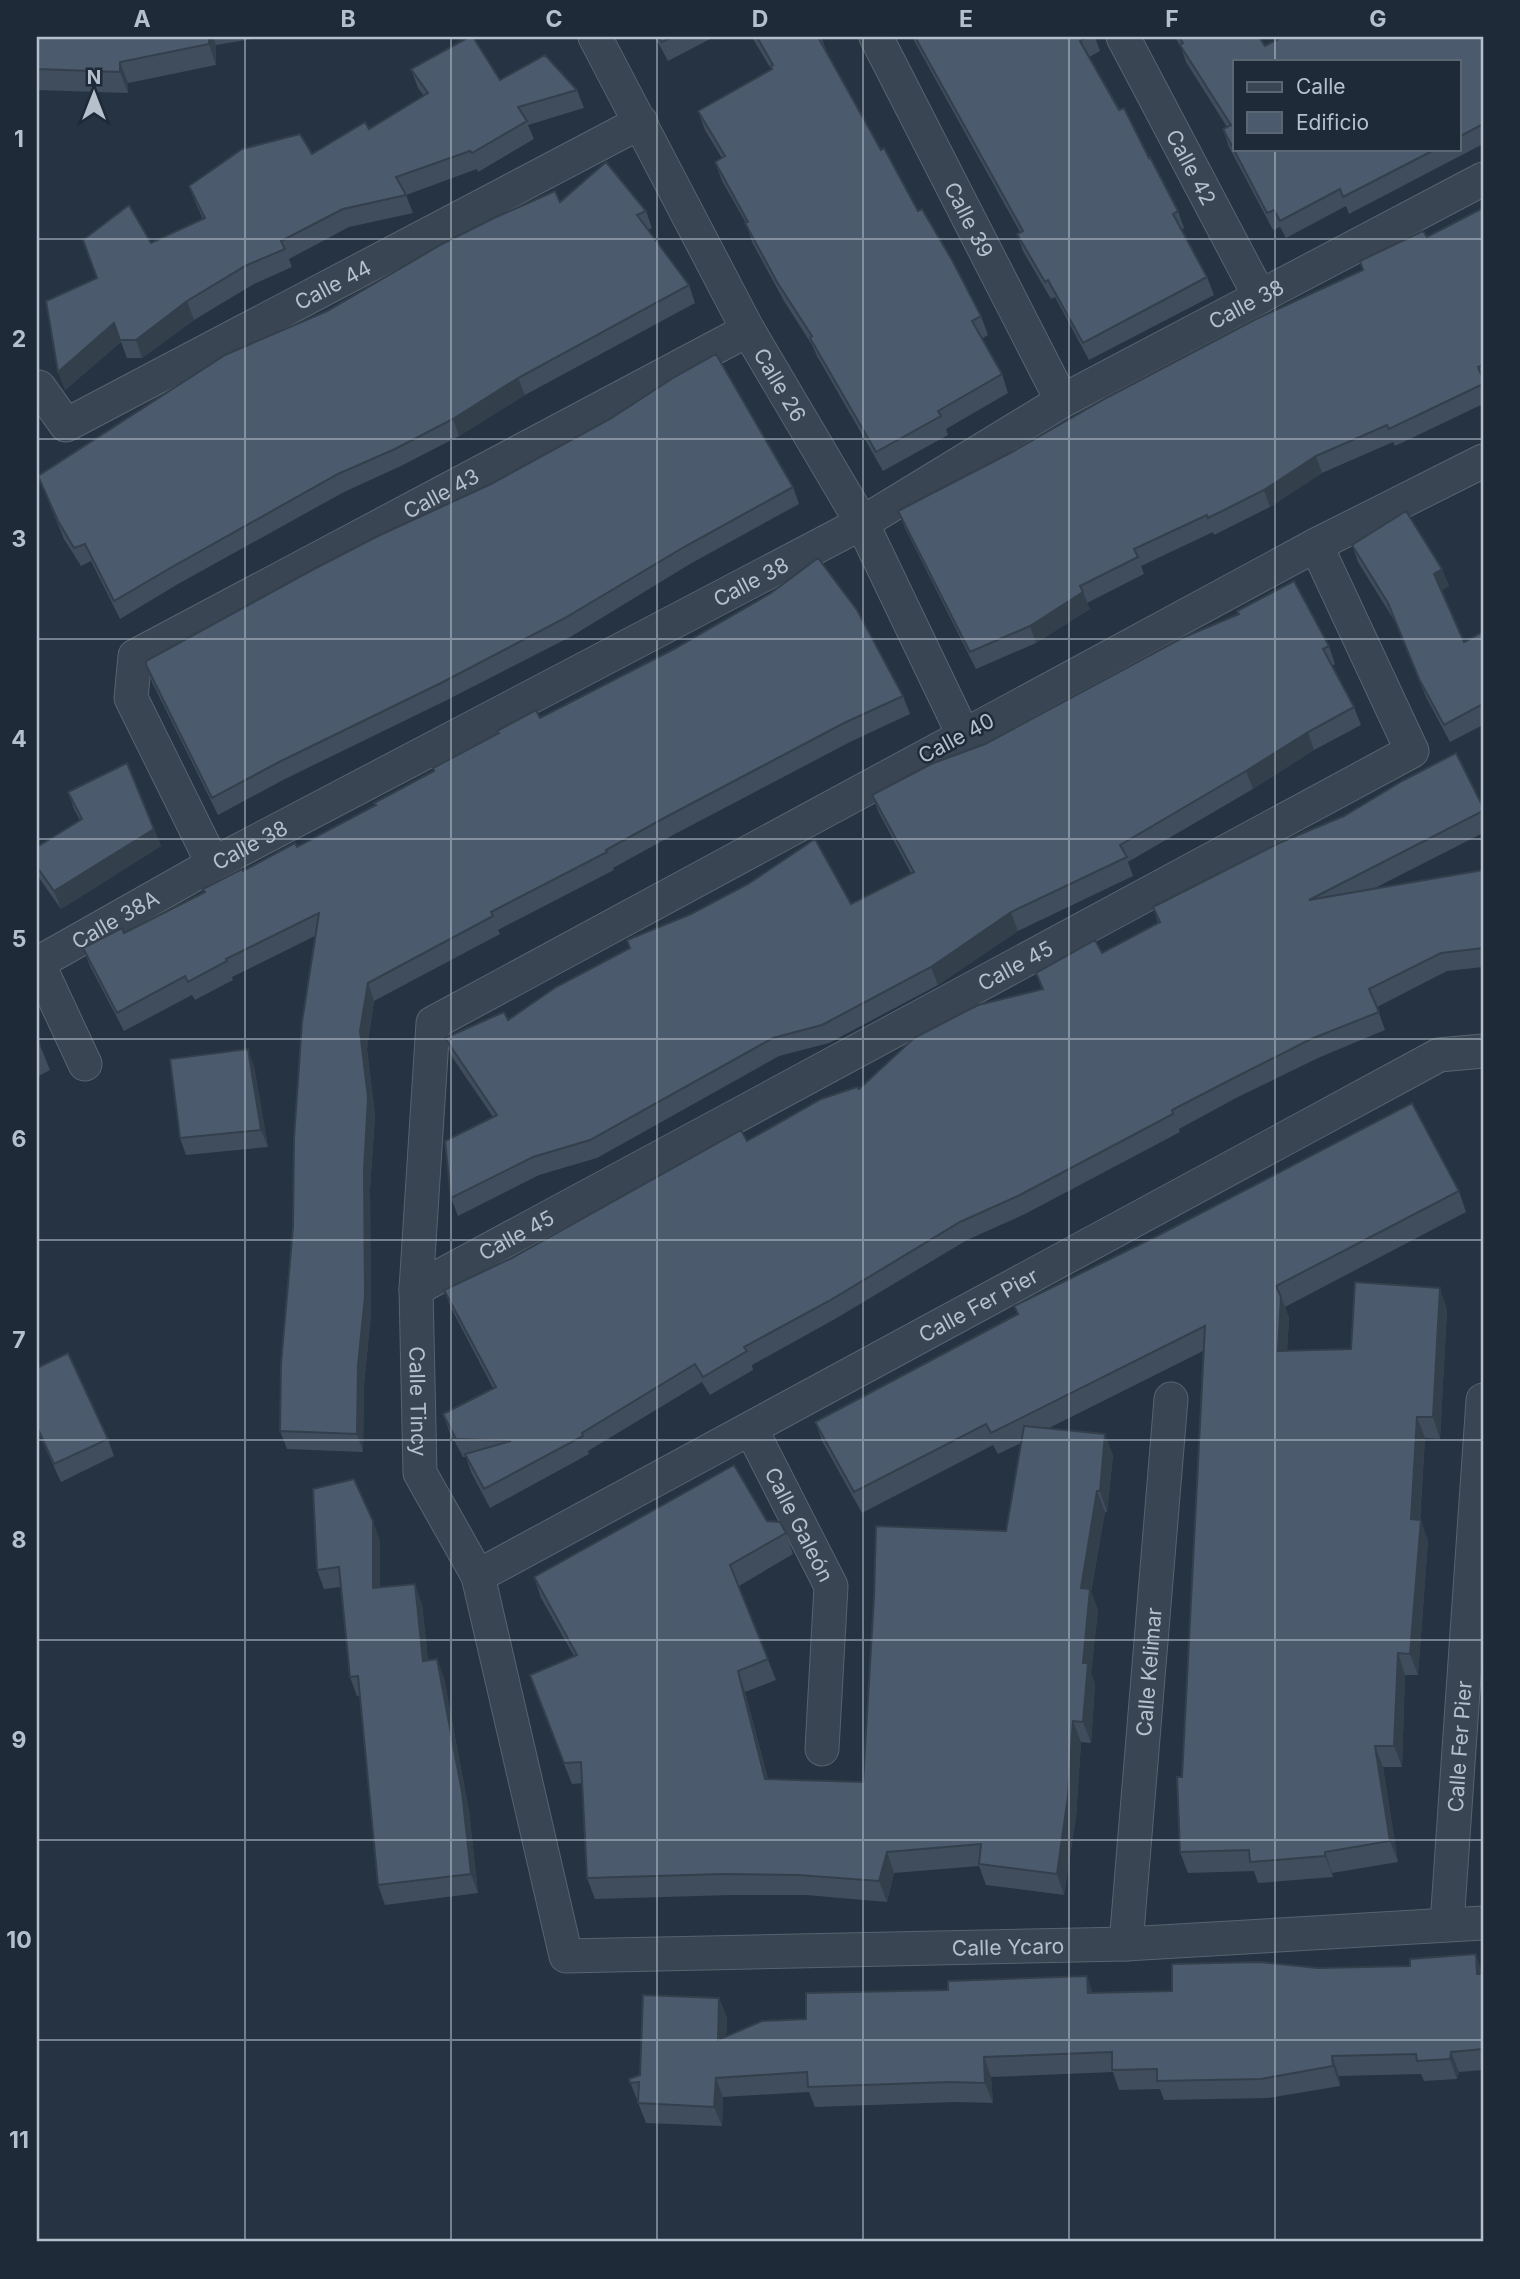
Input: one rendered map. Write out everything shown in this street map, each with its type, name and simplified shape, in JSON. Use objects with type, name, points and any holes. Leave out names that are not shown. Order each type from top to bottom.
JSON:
[{"type":"street","name":"Calle 26","points":[[595,37],[748,330],[862,523],[963,734]]},
{"type":"street","name":"Calle 39","points":[[876,37],[1062,401]]},
{"type":"street","name":"Calle 42","points":[[1123,37],[1261,297]]},
{"type":"street","name":"Calle 44","points":[[39,387],[66,425],[640,122]]},
{"type":"street","name":"Calle 38","points":[[135,656],[131,698],[213,864],[862,523],[1062,401],[1483,179]]},
{"type":"street","name":"Calle 43","points":[[135,656],[748,330]]},
{"type":"street","name":"Calle 40","points":[[433,1023],[1316,545],[1483,461]]},
{"type":"street","name":"Calle 45","points":[[416,1289],[1412,751],[1316,545]]},
{"type":"street","name":"Calle 38A","points":[[85,1064],[38,963],[213,864]]},
{"type":"street","name":"Calle Tincy","points":[[433,1023],[416,1289],[420,1473],[478,1577],[566,1956]]},
{"type":"street","name":"Calle Fer Pier","points":[[478,1577],[1439,1055],[1483,1051]]},
{"type":"street","name":"Calle Kelimar","points":[[1126,1944],[1171,1399]]},
{"type":"street","name":"Calle Fer Pier","points":[[1447,1924],[1483,1401]]},
{"type":"street","name":"Calle Galeón","points":[[751,1429],[831,1586],[822,1749]]},
{"type":"street","name":"Calle Ycaro","points":[[566,1956],[1126,1944],[1483,1923]]},
{"type":"building","points":[[37,37],[209,37],[209,44],[120,62],[120,72],[37,69]]},
{"type":"building","points":[[473,37],[500,80],[545,55],[577,90],[518,107],[527,121],[472,153],[470,151],[396,177],[406,195],[343,209],[281,241],[285,249],[247,265],[187,301],[136,340],[120,340],[114,323],[58,372],[46,301],[97,278],[83,240],[129,205],[151,243],[205,218],[189,186],[242,149],[300,134],[312,154],[365,122],[369,129],[428,93],[411,69]]},
{"type":"building","points":[[658,37],[672,37],[662,42]]},
{"type":"building","points":[[757,37],[818,37],[881,150],[884,148],[918,211],[922,209],[952,260],[981,316],[972,321],[1002,374],[938,411],[941,416],[876,452],[745,223],[748,222],[715,162],[725,156],[698,111],[772,69],[773,65]]},
{"type":"building","points":[[915,37],[1087,37],[1080,41],[1119,110],[1124,108],[1178,211],[1173,214],[1207,277],[1083,343],[1048,280],[1045,282],[1017,234],[1023,231]]},
{"type":"building","points":[[1179,37],[1259,37],[1265,46],[1282,37],[1483,37],[1483,124],[1460,136],[1460,60],[1233,60],[1233,148],[1223,129],[1231,125],[1180,45],[1183,43]]},
{"type":"building","points":[[1234,150],[1434,150],[1343,197],[1340,189],[1280,221],[1274,210],[1267,213]]},
{"type":"building","points":[[606,162],[646,211],[637,215],[689,285],[518,378],[453,419],[338,474],[114,601],[85,544],[74,548],[58,521],[38,476],[225,355],[327,311],[442,244],[494,218],[555,191],[560,202]]},
{"type":"building","points":[[1483,208],[1483,365],[1478,367],[1483,384],[1389,429],[1387,425],[1316,456],[1264,490],[1208,518],[1207,515],[1134,549],[1138,557],[1080,586],[1083,592],[1030,626],[970,652],[898,511],[1256,319],[1363,270],[1360,261],[1423,231],[1427,237]]},
{"type":"building","points":[[716,354],[793,487],[684,547],[565,618],[212,798],[146,661],[378,536],[491,484],[610,419]]},
{"type":"building","points":[[1406,511],[1442,569],[1434,574],[1464,642],[1483,632],[1483,704],[1444,725],[1419,679],[1388,603],[1352,545]]},
{"type":"building","points":[[818,558],[857,610],[903,696],[844,723],[666,817],[606,850],[607,852],[491,912],[493,916],[368,983],[360,1031],[368,1098],[364,1170],[365,1296],[358,1365],[357,1434],[280,1431],[281,1364],[293,1227],[294,1138],[302,1022],[319,913],[226,959],[227,961],[188,982],[185,976],[117,1013],[83,948],[122,928],[124,933],[205,892],[203,889],[295,843],[297,847],[376,805],[374,803],[434,771],[433,768],[536,710],[540,718],[674,649],[771,593]]},
{"type":"building","points":[[1294,581],[1329,646],[1323,649],[1354,707],[1120,845],[1127,857],[1011,912],[931,967],[822,1025],[773,1038],[590,1140],[533,1157],[451,1198],[445,1141],[497,1115],[445,1038],[504,1012],[508,1020],[556,987],[630,948],[627,940],[691,914],[748,884],[815,839],[851,904],[914,872],[872,795],[931,764],[985,744],[1182,638],[1239,614],[1237,611]]},
{"type":"building","points":[[1456,753],[1483,811],[1309,900],[1483,870],[1483,948],[1441,953],[1369,989],[1379,1012],[1311,1039],[1172,1110],[1173,1114],[1018,1196],[960,1222],[829,1301],[744,1347],[747,1351],[703,1377],[695,1364],[582,1433],[583,1436],[484,1489],[465,1454],[511,1441],[456,1439],[443,1414],[496,1387],[444,1290],[510,1259],[741,1130],[747,1141],[821,1099],[857,1087],[859,1089],[914,1038],[978,1005],[1043,989],[1036,973],[1095,940],[1102,953],[1160,922],[1153,907],[1279,843],[1344,816]]},
{"type":"building","points":[[127,763],[154,829],[54,891],[37,867],[37,847],[82,819],[68,792]]},
{"type":"building","points":[[248,1049],[261,1130],[180,1138],[170,1059]]},
{"type":"building","points":[[1412,1103],[1459,1191],[1276,1286],[1281,1297],[1278,1351],[1351,1349],[1355,1282],[1440,1288],[1433,1417],[1417,1417],[1411,1519],[1421,1520],[1410,1654],[1398,1653],[1394,1746],[1375,1746],[1390,1841],[1325,1852],[1325,1856],[1250,1862],[1249,1850],[1180,1852],[1177,1777],[1182,1777],[1205,1326],[991,1433],[986,1424],[854,1492],[815,1422],[1018,1314],[1014,1306],[1157,1236]]},
{"type":"building","points":[[68,1353],[108,1439],[54,1464],[37,1427],[37,1368]]},
{"type":"building","points":[[1024,1426],[1105,1434],[1100,1491],[1097,1491],[1081,1588],[1090,1589],[1083,1663],[1088,1663],[1083,1722],[1073,1721],[1068,1796],[1057,1874],[979,1864],[981,1844],[887,1852],[879,1881],[798,1875],[724,1874],[587,1878],[581,1762],[564,1763],[530,1675],[577,1655],[534,1577],[734,1465],[767,1521],[780,1522],[786,1533],[730,1565],[768,1659],[738,1671],[765,1779],[863,1782],[876,1526],[1006,1531]]},
{"type":"building","points":[[354,1479],[373,1521],[373,1588],[415,1584],[423,1661],[437,1659],[462,1792],[471,1874],[378,1885],[358,1676],[350,1677],[339,1567],[317,1570],[313,1489]]},
{"type":"building","points":[[1476,1954],[1477,1974],[1483,1974],[1483,2049],[1451,2052],[1450,2059],[1417,2061],[1416,2054],[1332,2056],[1333,2066],[1261,2079],[1157,2081],[1157,2069],[1112,2070],[1112,2052],[984,2057],[985,2083],[808,2087],[807,2072],[716,2078],[714,2107],[638,2103],[639,2082],[630,2083],[629,2079],[640,2075],[643,1995],[719,1998],[718,2040],[762,2021],[806,2019],[806,1993],[948,1990],[948,1981],[1087,1976],[1088,1993],[1172,1991],[1172,1964],[1259,1962],[1318,1968],[1410,1966],[1410,1959]]}]
